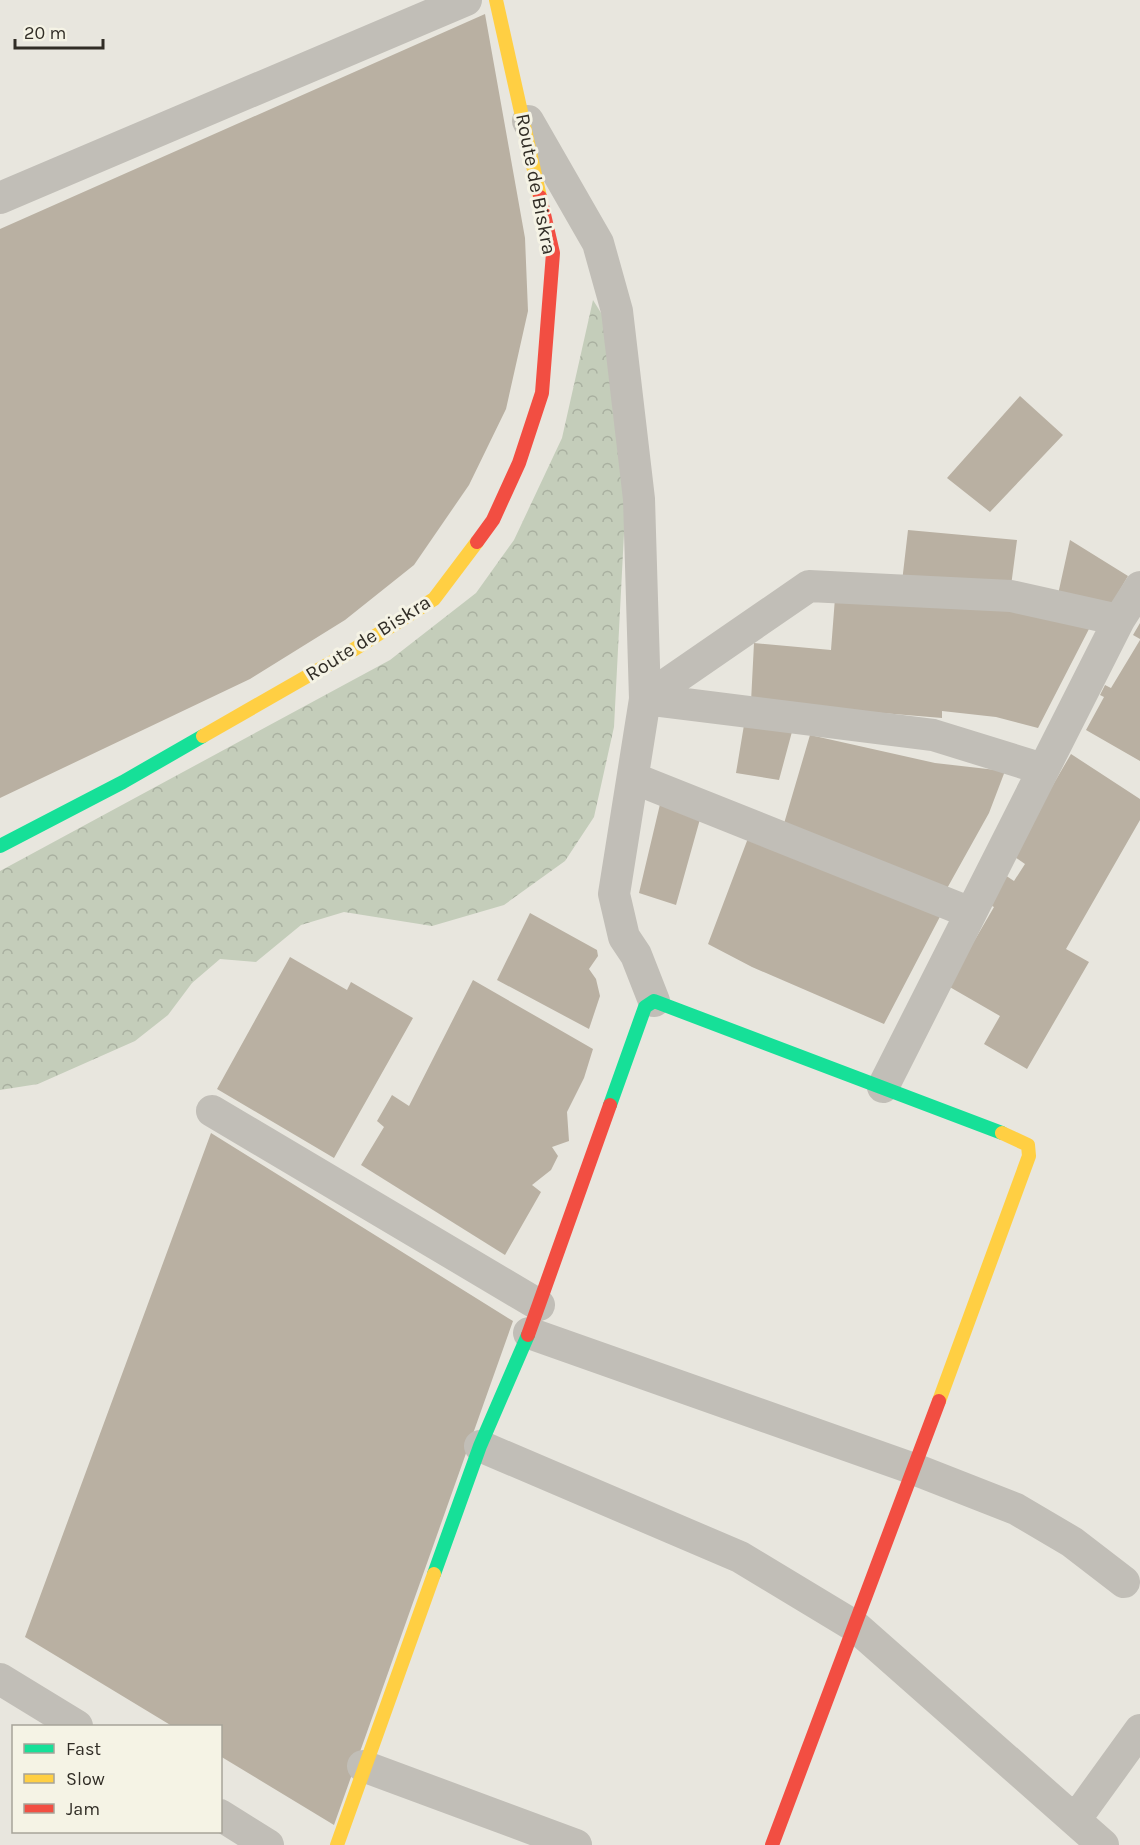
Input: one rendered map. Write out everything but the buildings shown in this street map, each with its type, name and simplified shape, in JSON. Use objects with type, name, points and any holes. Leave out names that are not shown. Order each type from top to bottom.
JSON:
[{"type":"street","points":[[0,198],[465,0]]},
{"type":"street","name":"Route de Biskra","points":[[0,846],[134,776],[343,656],[434,599],[493,520],[519,463],[542,393],[553,253],[496,0]]},
{"type":"street","points":[[520,107],[598,243],[617,311],[639,500],[645,699],[614,894],[624,937],[636,955],[654,1001],[883,1087],[1028,1145],[1029,1156],[856,1627],[772,1845]]},
{"type":"street","points":[[645,699],[809,586],[1011,596],[1119,621]]},
{"type":"street","points":[[883,1087],[1119,621],[1140,587]]},
{"type":"street","points":[[645,699],[933,735],[1043,769]]},
{"type":"street","points":[[633,778],[971,913]]},
{"type":"street","points":[[337,1845],[363,1766],[480,1446],[534,1319],[645,1007],[654,1001]]},
{"type":"street","points":[[212,1111],[534,1319],[1016,1509],[1072,1542],[1124,1582]]},
{"type":"street","points":[[480,1446],[740,1557],[856,1627],[1103,1845]]},
{"type":"street","points":[[0,1679],[75,1725]]},
{"type":"street","points":[[1075,1820],[1140,1730]]},
{"type":"street","points":[[363,1766],[576,1845]]},
{"type":"street","points":[[222,1816],[268,1845]]},
{"type":"green space","points":[[593,300],[608,324],[627,475],[614,727],[594,817],[565,861],[504,905],[432,926],[344,912],[301,925],[256,962],[220,959],[192,983],[168,1015],[135,1041],[38,1084],[0,1090],[0,871],[390,660],[476,593],[514,540],[562,438]]},
{"type":"traffic: fast","points":[[0,846],[123,782],[203,736]]},
{"type":"traffic: fast","points":[[610,1105],[645,1007],[654,1001],[1002,1133]]},
{"type":"traffic: fast","points":[[434,1574],[480,1446],[528,1335]]},
{"type":"traffic: slow","points":[[496,0],[540,197]]},
{"type":"traffic: slow","points":[[203,736],[353,650],[434,599],[477,542]]},
{"type":"traffic: slow","points":[[939,1401],[1029,1156],[1028,1145],[1002,1133]]},
{"type":"traffic: slow","points":[[337,1845],[434,1574]]},
{"type":"traffic: jam","points":[[477,542],[493,520],[519,463],[542,393],[553,253],[540,197]]},
{"type":"traffic: jam","points":[[528,1335],[610,1105]]},
{"type":"traffic: jam","points":[[772,1845],[939,1401]]}]
